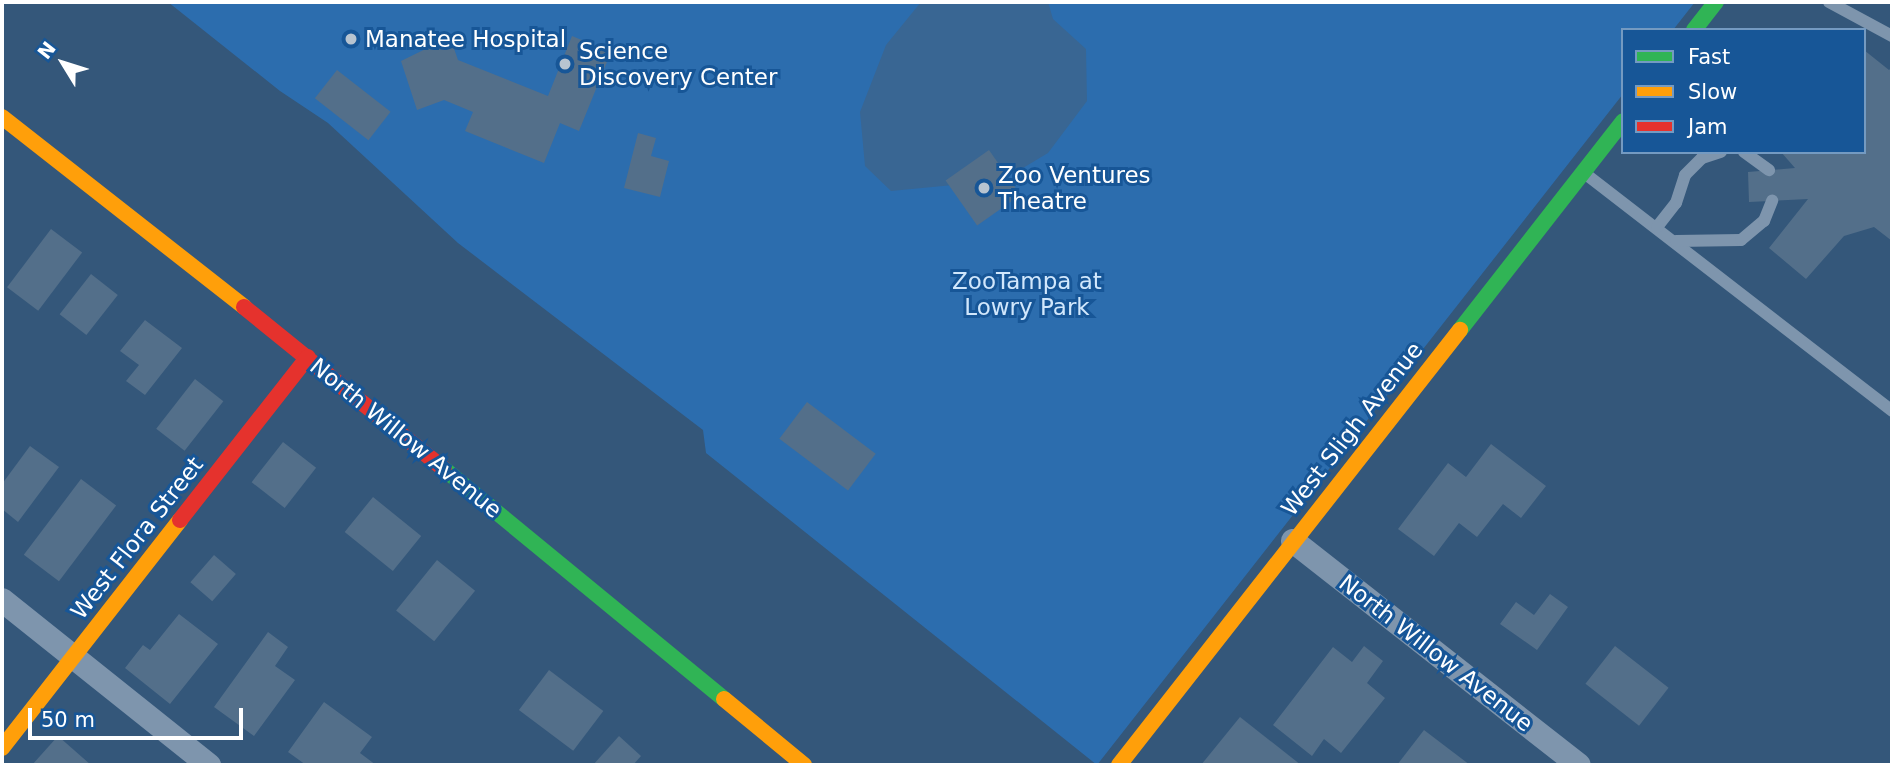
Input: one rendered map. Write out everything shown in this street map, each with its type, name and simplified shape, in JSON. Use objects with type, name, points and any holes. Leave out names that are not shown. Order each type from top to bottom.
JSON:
[{"type":"street","points":[[1696,28],[1716,2]]},
{"type":"street","name":"North Willow Avenue","points":[[2,117],[308,357],[804,765]]},
{"type":"street","name":"West Sligh Avenue","points":[[1124,763],[1293,541],[1621,124]]},
{"type":"street","name":"West Flora Street","points":[[2,748],[308,357]]},
{"type":"street","name":"North Willow Avenue","points":[[1293,541],[1579,765]]},
{"type":"street","points":[[2,600],[209,765]]},
{"type":"lane","points":[[1829,2],[1892,36]]},
{"type":"lane","points":[[1657,227],[1676,203],[1685,175],[1702,158],[1715,154]]},
{"type":"lane","points":[[1747,154],[1769,170]]},
{"type":"lane","points":[[1583,171],[1892,411]]},
{"type":"lane","points":[[1676,241],[1741,240],[1764,221],[1772,201]]},
{"type":"green space","name":"ZooTampa at Lowry Park","points":[[168,2],[1695,2],[1675,28],[1621,28],[1621,97],[1097,765],[706,453],[703,430],[458,243],[328,123],[280,91]]},
{"type":"shaded area","points":[[921,2],[1048,2],[1053,19],[1086,49],[1087,101],[1048,153],[1018,171],[974,183],[891,191],[865,166],[860,112],[886,45]]},
{"type":"building","points":[[572,36],[611,52],[579,131],[560,123],[544,163],[465,131],[473,112],[444,100],[417,110],[401,61],[450,37],[458,60],[548,96]]},
{"type":"building","points":[[1866,52],[1889,70],[1892,67],[1892,241],[1874,227],[1844,236],[1806,279],[1769,248],[1808,199],[1749,202],[1748,172],[1795,168],[1783,154],[1866,154]]},
{"type":"building","points":[[337,70],[391,112],[368,140],[315,98]]},
{"type":"building","points":[[638,133],[656,138],[651,156],[669,161],[660,197],[624,188]]},
{"type":"building","name":"Zoo Ventures Theatre","points":[[989,150],[1021,195],[977,225],[946,180]]},
{"type":"building","points":[[51,229],[82,252],[38,311],[7,287]]},
{"type":"building","points":[[91,274],[118,295],[86,335],[60,314]]},
{"type":"building","points":[[145,320],[182,348],[145,395],[126,381],[139,365],[120,351]]},
{"type":"building","points":[[195,379],[223,401],[185,451],[156,429]]},
{"type":"building","points":[[807,402],[876,454],[848,490],[779,439]]},
{"type":"building","points":[[283,442],[316,468],[285,508],[252,482]]},
{"type":"building","points":[[1491,444],[1546,486],[1521,518],[1503,504],[1477,537],[1459,523],[1434,556],[1398,529],[1448,463],[1466,477]]},
{"type":"building","points":[[30,446],[59,467],[18,522],[2,509],[2,484]]},
{"type":"building","points":[[81,479],[116,505],[59,581],[24,555]]},
{"type":"building","points":[[373,497],[421,536],[393,571],[345,532]]},
{"type":"building","points":[[214,555],[236,574],[212,601],[190,582]]},
{"type":"building","points":[[437,560],[475,591],[434,641],[396,611]]},
{"type":"building","points":[[1550,594],[1568,607],[1537,650],[1500,624],[1516,602],[1534,615]]},
{"type":"building","points":[[179,614],[218,644],[170,704],[125,668],[143,645],[150,650]]},
{"type":"building","points":[[268,632],[288,647],[275,666],[295,680],[254,736],[214,707]]},
{"type":"building","points":[[1364,646],[1383,661],[1367,683],[1385,698],[1341,753],[1324,739],[1312,756],[1273,725],[1333,647],[1352,662]]},
{"type":"building","points":[[1615,646],[1669,688],[1639,726],[1585,684]]},
{"type":"building","points":[[549,670],[603,711],[573,751],[519,710]]},
{"type":"building","points":[[324,702],[372,737],[360,753],[376,765],[306,765],[288,752]]},
{"type":"building","points":[[1240,717],[1301,765],[1201,765]]},
{"type":"building","points":[[1424,730],[1470,765],[1397,765]]},
{"type":"building","points":[[58,736],[91,765],[32,765]]},
{"type":"building","points":[[619,736],[641,756],[633,765],[593,765]]},
{"type":"traffic: fast","points":[[1696,28],[1716,2]]},
{"type":"traffic: fast","points":[[1460,330],[1621,124]]},
{"type":"traffic: fast","points":[[444,469],[724,699]]},
{"type":"traffic: slow","points":[[2,117],[244,307]]},
{"type":"traffic: slow","points":[[1119,765],[1460,330]]},
{"type":"traffic: slow","points":[[2,748],[180,520]]},
{"type":"traffic: slow","points":[[724,699],[804,765]]},
{"type":"traffic: jam","points":[[244,307],[444,469]]},
{"type":"traffic: jam","points":[[180,520],[308,357]]},
{"type":"place","name":"Manatee Hospital","points":[[351,39]]},
{"type":"place","name":"Science Discovery Center","points":[[565,64]]},
{"type":"place","name":"Zoo Ventures Theatre","points":[[984,188]]}]
